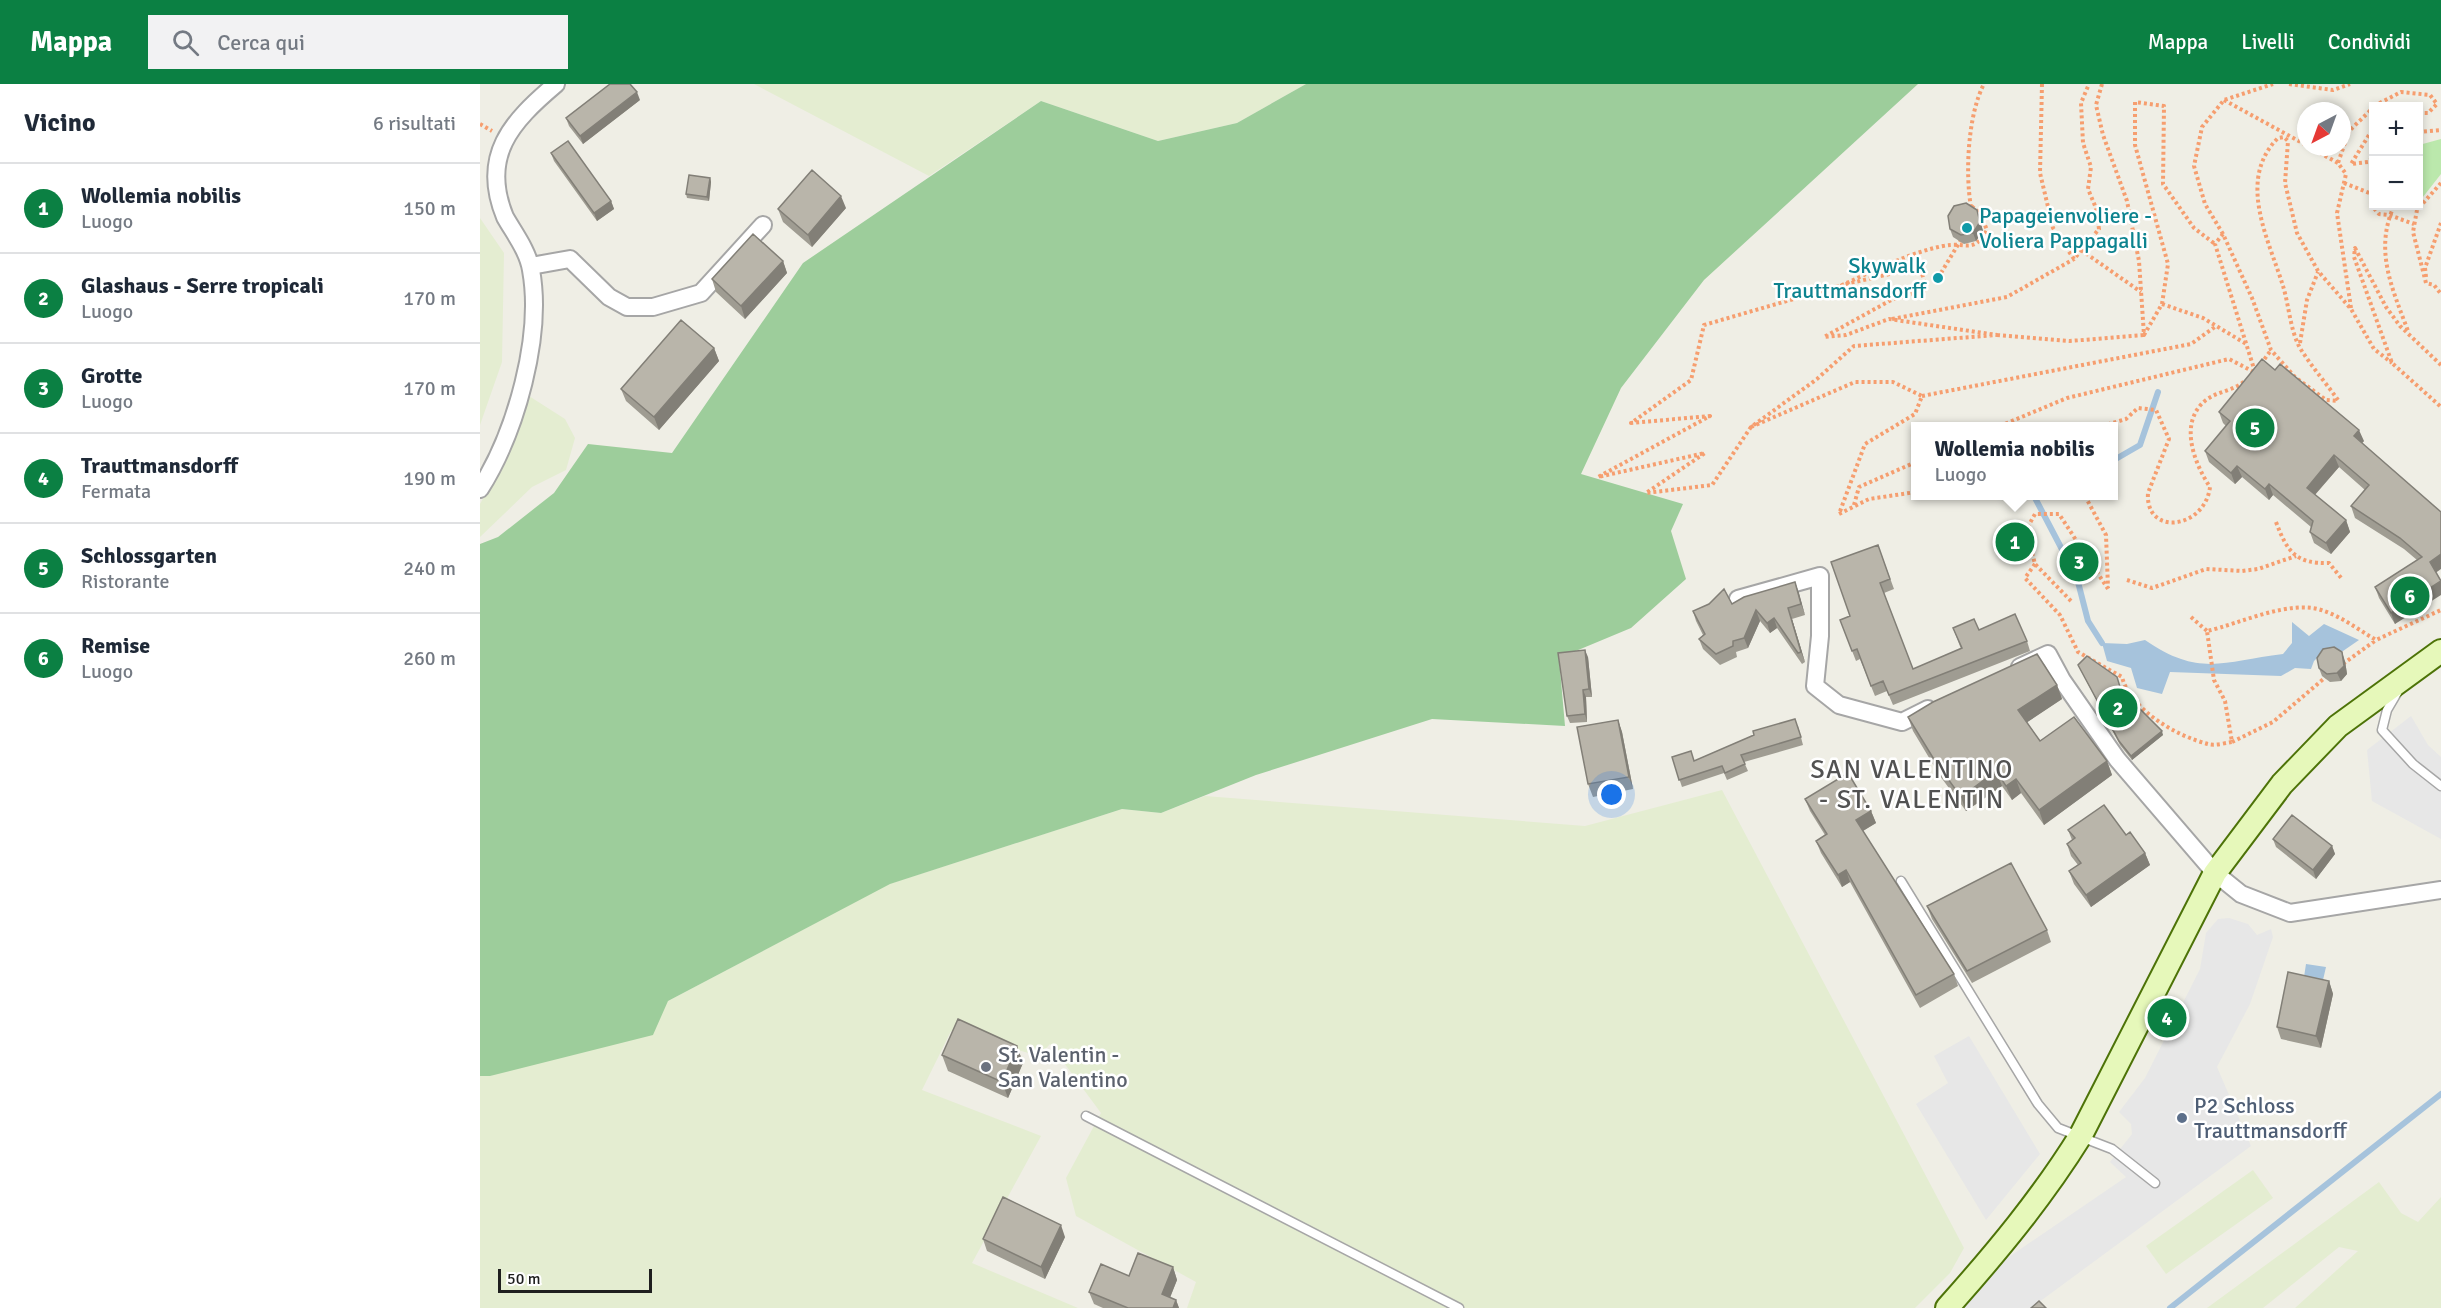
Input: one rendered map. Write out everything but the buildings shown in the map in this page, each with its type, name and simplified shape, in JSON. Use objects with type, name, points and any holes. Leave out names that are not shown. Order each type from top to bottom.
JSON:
[{"type":"main road","points":[[1947,1308],[2012,1235],[2056,1176],[2081,1135],[2215,873],[2282,784],[2338,726],[2441,651]]},
{"type":"street","points":[[480,489],[501,453],[525,370],[534,292],[531,266],[495,198],[493,161],[501,137],[556,84]]},
{"type":"street","points":[[531,266],[570,259],[609,297],[627,307],[653,307],[701,293],[763,225]]},
{"type":"street","points":[[1738,599],[1820,576],[1820,636],[1815,686],[1839,705],[1902,722],[1938,704]]},
{"type":"street","points":[[2008,672],[2048,654],[2062,680],[2116,759],[2215,873],[2241,894],[2290,913],[2441,890]]},
{"type":"lane","points":[[2409,674],[2387,710],[2382,730],[2413,764],[2441,786]]},
{"type":"lane","points":[[1901,881],[2038,1104],[2058,1128],[2081,1135],[2112,1149],[2156,1183]]},
{"type":"lane","points":[[1086,1116],[1459,1308]]},
{"type":"path","points":[[1971,218],[1973,213],[1970,205],[1970,147],[1976,100],[1984,84]]},
{"type":"path","points":[[2042,84],[2040,173],[2053,228],[2074,259]]},
{"type":"path","points":[[1997,334],[1854,346],[1817,379],[1751,427],[1712,485],[1646,493],[1705,453],[1598,477],[1710,416],[1631,423],[1690,381],[1704,325],[1842,285],[1920,267],[1927,290],[1893,299],[1824,337],[1846,336],[1889,319],[2007,297],[2074,259],[2099,229],[2096,208],[2088,189],[2091,167],[2083,143],[2080,103],[2089,84]]},
{"type":"path","points":[[2102,84],[2096,105],[2103,135],[2127,201],[2139,261],[2144,335]]},
{"type":"path","points":[[2273,84],[2224,99],[2202,127],[2194,166],[2205,204],[2223,234],[2252,298],[2271,350],[2295,377],[2326,400],[2338,401],[2300,346],[2258,209],[2257,193],[2262,167],[2278,138],[2284,137],[2288,141],[2285,183],[2294,223],[2318,271],[2351,309],[2374,349],[2441,407]]},
{"type":"path","points":[[2289,84],[2333,90],[2350,84]]},
{"type":"path","points":[[2383,102],[2402,92],[2430,95],[2437,104],[2428,113],[2423,113]]},
{"type":"path","points":[[2224,99],[2297,140]]},
{"type":"path","points":[[2144,335],[2162,304],[2168,264],[2135,145],[2135,102],[2164,106],[2163,184],[2194,228],[2215,244],[2255,372]]},
{"type":"path","points":[[2338,163],[2349,131],[2369,112]]},
{"type":"path","points":[[2423,132],[2441,130]]},
{"type":"path","points":[[2369,135],[2352,165],[2369,161]]},
{"type":"path","points":[[2325,156],[2338,163],[2346,174],[2337,213],[2351,309]]},
{"type":"path","points":[[2344,183],[2369,192]]},
{"type":"path","points":[[2423,202],[2441,183]]},
{"type":"path","points":[[1842,285],[1893,262],[1951,246],[1969,247],[1980,243],[1987,230],[1980,213],[1970,205]]},
{"type":"path","points":[[2375,210],[2379,214],[2390,215],[2414,224]]},
{"type":"path","points":[[2392,210],[2384,230],[2384,246],[2391,284],[2409,334]]},
{"type":"path","points":[[2417,210],[2414,224],[2415,249],[2426,283]]},
{"type":"path","points":[[2426,283],[2426,268],[2439,237],[2441,223]]},
{"type":"path","points":[[2215,244],[2223,234]]},
{"type":"path","points":[[1938,278],[1966,235],[1960,235],[1951,246]]},
{"type":"path","points":[[2392,363],[2354,257],[2355,248],[2385,307],[2441,365]]},
{"type":"path","points":[[2081,250],[2141,292]]},
{"type":"path","points":[[2300,346],[2307,300],[2318,271]]},
{"type":"path","points":[[2426,283],[2434,285],[2441,294]]},
{"type":"path","points":[[2162,304],[2216,326],[2248,345]]},
{"type":"path","points":[[1889,319],[1997,334],[2070,341],[2144,335]]},
{"type":"path","points":[[1751,427],[1855,382],[1893,382],[1922,396],[2191,344],[2216,326]]},
{"type":"path","points":[[2116,422],[2126,419],[2138,408],[2156,410],[2169,439],[2148,494],[2147,503],[2150,510],[2161,520],[2172,524],[2187,521],[2197,515],[2204,506],[2210,487],[2199,471],[2192,448],[2191,423],[2206,400],[2236,388],[2255,372],[2271,350]]},
{"type":"path","points":[[2010,422],[2067,398],[2229,359],[2255,372]]},
{"type":"path","points":[[1911,493],[1869,499],[1839,514],[1865,444],[1915,414],[1922,396]]},
{"type":"path","points":[[1854,505],[1859,487],[1911,464]]},
{"type":"path","points":[[2071,601],[2034,564],[2026,530],[2035,514],[2059,514],[2108,589],[2106,535],[2088,500]]},
{"type":"path","points":[[2276,522],[2288,551],[2318,563],[2329,562],[2342,579]]},
{"type":"path","points":[[2127,580],[2152,588],[2206,569],[2242,571],[2258,569],[2296,556]]},
{"type":"path","points":[[2034,564],[2025,578],[2060,615],[2078,652],[2122,676],[2126,693],[2158,722],[2210,745],[2232,742],[2273,722],[2328,675],[2376,640],[2441,610]]},
{"type":"path","points":[[2207,631],[2297,608],[2322,610],[2376,640]]},
{"type":"path","points":[[2191,617],[2207,631],[2214,680],[2225,701],[2232,742]]},
{"type":"green space","points":[[754,84],[1306,84],[1237,123],[1158,141],[1041,101],[929,176]]},
{"type":"green space","points":[[1306,84],[1918,84],[1704,280],[1621,388],[1581,474],[1683,504],[1671,531],[1686,579],[1631,628],[1559,658],[1565,726],[1432,719],[1256,775],[1161,813],[1122,809],[890,884],[668,1001],[653,1035],[490,1076],[480,1076],[480,544],[498,537],[554,493],[588,444],[672,453],[803,263],[1041,101],[1158,141],[1237,123]]},
{"type":"green space","points":[[2441,139],[2441,174],[2423,197],[2423,156],[2423,144]]},
{"type":"green space","points":[[480,218],[504,253],[502,362],[480,425]]},
{"type":"green space","points":[[529,396],[565,419],[575,438],[566,470],[532,487],[480,537],[480,504],[514,442]]},
{"type":"green space","points":[[1722,790],[1964,1248],[1950,1273],[1915,1308],[1187,1308],[1196,1282],[1076,1216],[1066,1178],[1101,1113],[1050,1044],[1039,1056],[951,1031],[922,1090],[1041,1136],[972,1263],[1078,1308],[480,1308],[480,1076],[490,1076],[668,1001],[889,884],[1122,809],[1161,813],[1205,796],[1585,826]]},
{"type":"green space","points":[[2253,1170],[2273,1198],[2166,1274],[2146,1246]]},
{"type":"green space","points":[[2379,1182],[2401,1213],[2418,1222],[2441,1197],[2441,1308],[2295,1308],[2358,1251],[2339,1247],[2263,1308],[2207,1308]]},
{"type":"shaded area","points":[[2411,716],[2428,745],[2441,757],[2441,839],[2372,801],[2367,750]]},
{"type":"shaded area","name":"P2 Schloss Trauttmansdorff","points":[[2229,918],[2248,924],[2257,935],[2271,929],[2273,937],[2250,1004],[2217,1067],[2251,1146],[2031,1308],[1959,1308],[2003,1261],[2126,1177],[2110,1162],[2132,1134],[2131,1124],[2119,1112],[2145,1078],[2200,969],[2206,933],[2218,919]]},
{"type":"shaded area","points":[[1969,1036],[2040,1154],[1986,1220],[1916,1104],[1948,1083],[1934,1056]]},
{"type":"water","points":[[2292,622],[2309,636],[2324,624],[2359,640],[2343,651],[2323,652],[2314,661],[2311,669],[2295,668],[2281,676],[2170,672],[2162,694],[2137,688],[2131,668],[2107,661],[2102,643],[2127,644],[2145,640],[2181,659],[2197,663],[2228,663],[2283,654],[2292,643]]},
{"type":"water","points":[[2306,964],[2326,967],[2323,980],[2304,977]]},
{"type":"waterway","points":[[2118,458],[2140,445],[2158,392]]},
{"type":"waterway","points":[[2036,500],[2077,578],[2088,621],[2102,643]]},
{"type":"waterway","points":[[2170,1308],[2441,1094]]},
{"type":"place","name":"Papageienvoliere - Voliera Pappagalli","points":[[1967,228]]},
{"type":"place","name":"Skywalk Trauttmansdorff","points":[[1938,278]]},
{"type":"place","name":"Schlossgarten","points":[[2255,428]]},
{"type":"place","name":"Wollemia nobilis","points":[[2015,542]]},
{"type":"place","name":"Grotte","points":[[2079,562]]},
{"type":"place","name":"Remise","points":[[2410,596]]},
{"type":"place","name":"Glashaus - Serre tropicali","points":[[2118,708]]},
{"type":"place","name":"Trauttmansdorff","points":[[2167,1018]]},
{"type":"place","name":"St. Valentin - San Valentino","points":[[986,1067]]},
{"type":"place","name":"P2 Schloss Trauttmansdorff","points":[[2182,1118]]},
{"type":"district","name":"SAN VALENTINO - ST. VALENTIN","points":[[1912,784]]}]
